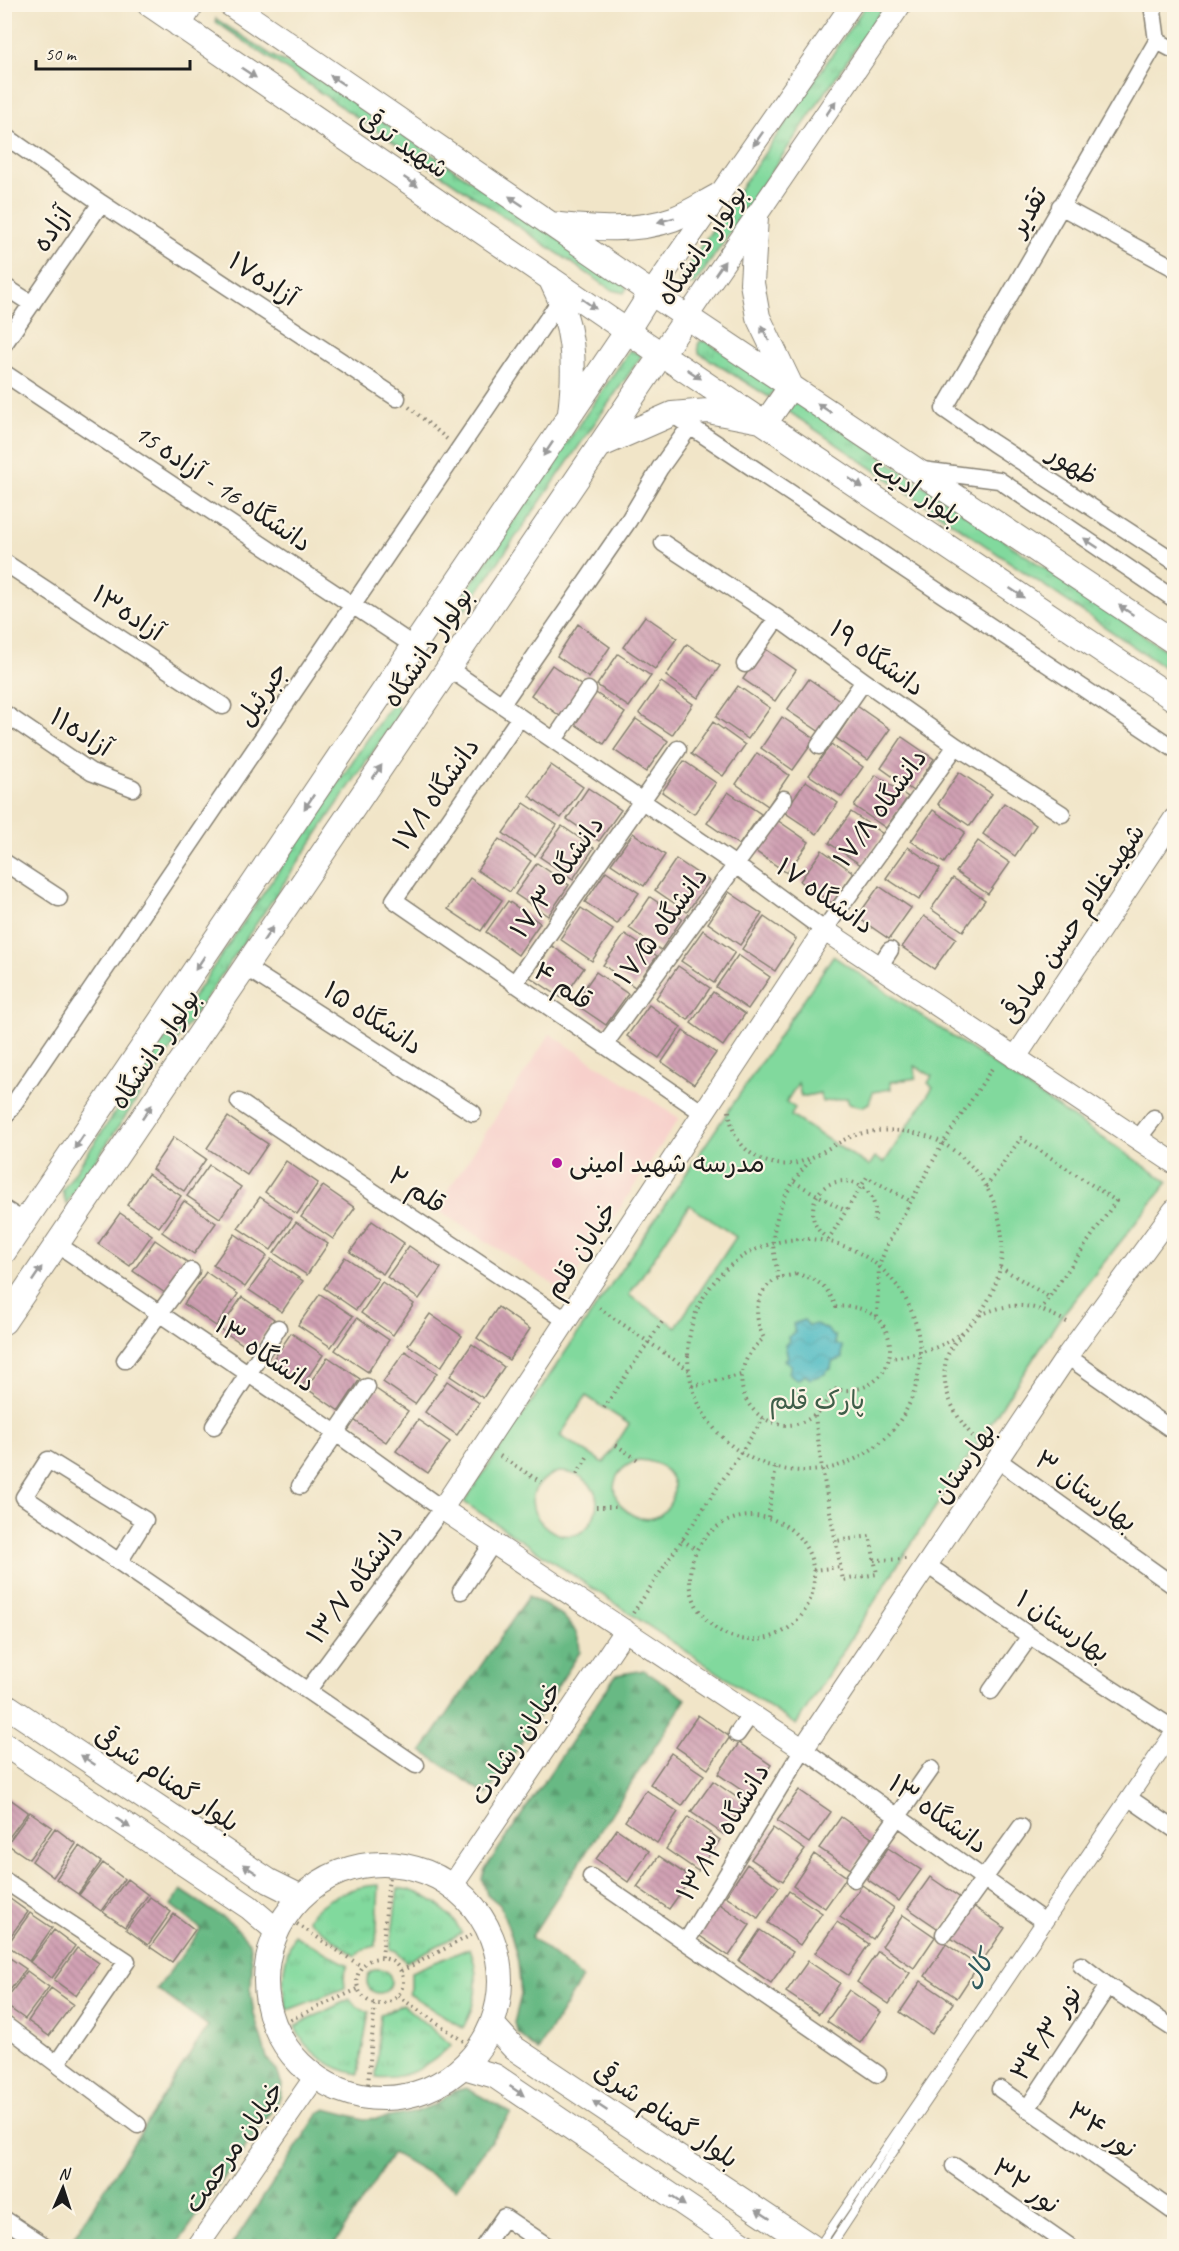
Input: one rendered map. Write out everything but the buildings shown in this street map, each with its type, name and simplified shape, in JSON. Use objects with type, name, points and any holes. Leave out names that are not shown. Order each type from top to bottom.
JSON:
[{"type":"main road","name":"شهید ترقی","points":[[149,4],[627,331]]},
{"type":"main road","points":[[178,25],[192,4]]},
{"type":"main road","name":"شهید ترقی","points":[[230,4],[651,293]]},
{"type":"main road","points":[[549,224],[601,229],[636,227],[673,219],[719,195]]},
{"type":"main road","points":[[599,446],[708,411],[766,422],[791,386],[758,317],[752,283],[756,217]]},
{"type":"main road","points":[[549,276],[561,299],[569,325],[573,351],[573,388],[569,417]]},
{"type":"main road","name":"بلوار ادیب","points":[[651,293],[1174,642]]},
{"type":"main road","name":"بولوار دانشگاه","points":[[4,1252],[651,293]]},
{"type":"main road","name":"بولوار دانشگاه","points":[[4,1322],[687,317]]},
{"type":"main road","name":"بلوار ادیب","points":[[627,331],[766,422],[1174,699]]},
{"type":"main road","name":"بلوار گمنام شرقی","points":[[4,1704],[268,1881],[301,1897]]},
{"type":"main road","points":[[4,1744],[249,1907],[281,1924]]},
{"type":"main road","points":[[390,1864],[423,1871],[452,1886],[475,1908],[487,1927],[500,1964],[500,1995],[493,2025],[471,2059],[431,2089],[391,2098],[351,2094],[315,2077],[291,2055],[274,2027],[266,1995],[267,1962],[281,1924],[301,1897],[327,1878],[358,1867],[390,1864]]},
{"type":"main road","name":"بلوار گمنام شرقی","points":[[493,2025],[514,2048],[817,2243]]},
{"type":"main road","points":[[471,2059],[746,2247]]},
{"type":"street","name":"بولوار دانشگاه","points":[[651,293],[852,4]]},
{"type":"street","name":"بولوار دانشگاه","points":[[687,317],[902,4]]},
{"type":"street","points":[[1152,4],[1157,40],[1174,50]]},
{"type":"street","name":"تقدیر","points":[[944,409],[1157,40]]},
{"type":"street","name":"آزاده۱۷","points":[[4,135],[101,203],[397,398]]},
{"type":"street","name":"آزاده","points":[[4,344],[101,203]]},
{"type":"street","points":[[1060,206],[1174,268]]},
{"type":"street","points":[[4,286],[32,304]]},
{"type":"street","name":"جبرئیل","points":[[4,1118],[561,299]]},
{"type":"street","name":"دانشگاه 16 - آزاده 15","points":[[4,373],[414,646]]},
{"type":"street","name":"ظهور","points":[[944,409],[1174,561]]},
{"type":"street","points":[[502,704],[629,520],[660,468],[681,420],[1173,748]]},
{"type":"street","points":[[916,469],[999,480],[1174,599]]},
{"type":"street","name":"دانشگاه ۱۹","points":[[663,543],[777,618],[956,746],[1062,814]]},
{"type":"street","name":"آزاده۱۳","points":[[4,562],[223,706]]},
{"type":"street","points":[[745,664],[777,618]]},
{"type":"street","name":"دانشگاه ۱۷","points":[[448,668],[737,866],[824,930],[884,958],[1010,1054],[1174,1163]]},
{"type":"street","points":[[819,746],[864,681]]},
{"type":"street","points":[[554,740],[588,690]]},
{"type":"street","name":"آزاده۱۱","points":[[4,713],[91,772],[133,788]]},
{"type":"street","name":"دانشگاه ۱۷/۱","points":[[394,900],[520,717]]},
{"type":"street","name":"دانشگاه ۱۷/۸","points":[[824,930],[956,746]]},
{"type":"street","name":"دانشگاه ۱۷/۳","points":[[514,984],[678,748]]},
{"type":"street","name":"دانشگاه ۱۷/۵","points":[[604,1046],[784,799]]},
{"type":"street","name":"شهیدغلام حسن صادقی","points":[[1010,1054],[1174,819]]},
{"type":"street","points":[[4,862],[58,898]]},
{"type":"street","name":"قلم ۴","points":[[394,900],[703,1113]]},
{"type":"street","name":"خیابان قلم","points":[[442,1509],[824,930]]},
{"type":"street","name":"دانشگاه ۱۵","points":[[245,967],[473,1113]]},
{"type":"street","name":"قلم ۲","points":[[239,1102],[567,1320]]},
{"type":"street","points":[[1137,1140],[1154,1118]]},
{"type":"street","points":[[4,1209],[25,1222]]},
{"type":"street","name":"بهارستان","points":[[803,1749],[1067,1356],[1174,1210]]},
{"type":"street","name":"دانشگاه ۱۳","points":[[57,1244],[336,1433],[442,1509]]},
{"type":"street","points":[[125,1360],[191,1271]]},
{"type":"street","points":[[214,1426],[278,1328]]},
{"type":"street","points":[[1067,1356],[1172,1425]]},
{"type":"street","points":[[300,1486],[367,1386]]},
{"type":"street","points":[[119,1562],[145,1520],[48,1460],[24,1497],[119,1562],[308,1690],[416,1765]]},
{"type":"street","name":"بهارستان ۳","points":[[998,1460],[1174,1586]]},
{"type":"street","points":[[442,1509],[803,1749]]},
{"type":"street","name":"دانشگاه ۱۳/۷","points":[[308,1690],[442,1509]]},
{"type":"street","points":[[461,1591],[493,1543]]},
{"type":"street","name":"بهارستان ۱","points":[[927,1565],[1030,1636],[1174,1730]]},
{"type":"street","name":"خیابان رشادت","points":[[452,1886],[625,1630]]},
{"type":"street","points":[[991,1691],[1030,1636]]},
{"type":"street","points":[[737,1734],[751,1714]]},
{"type":"street","name":"دانشگاه ۱۳","points":[[803,1749],[1042,1920]]},
{"type":"street","name":"دانشگاه ۱۳/۱۳","points":[[686,1942],[803,1749]]},
{"type":"street","points":[[854,1879],[931,1768]]},
{"type":"street","points":[[1132,1800],[1174,1829]]},
{"type":"street","points":[[944,1934],[1021,1827]]},
{"type":"street","points":[[591,1877],[878,2074]]},
{"type":"street","points":[[4,1880],[127,1961],[57,2063]]},
{"type":"street","points":[[1081,1965],[1108,1986],[1174,2029]]},
{"type":"street","name":"نور ۳۴/۳","points":[[1027,2109],[1108,1986]]},
{"type":"street","points":[[4,2024],[138,2125]]},
{"type":"street","name":"خیابان مرحمت","points":[[198,2247],[315,2077]]},
{"type":"street","name":"نور ۳۴","points":[[1000,2089],[1174,2212]]},
{"type":"street","name":"نور ۳۲","points":[[954,2166],[1069,2247]]},
{"type":"street","points":[[484,2247],[504,2217],[547,2247]]},
{"type":"street","points":[[4,2219],[45,2247]]},
{"type":"lane","points":[[831,2247],[1132,1800],[1174,1730]]},
{"type":"lane","points":[[817,2243],[1174,1730]]},
{"type":"path","points":[[397,398],[460,448]]},
{"type":"path","points":[[877,1317],[879,1266],[887,1245],[943,1143],[1010,1054]]},
{"type":"path","points":[[715,1095],[729,1111],[732,1128],[740,1143],[753,1155],[768,1163],[785,1165],[802,1162],[831,1145],[867,1132],[905,1131],[943,1143],[973,1167],[994,1200],[1003,1237],[999,1276],[982,1311],[950,1350],[945,1374],[949,1398],[960,1420],[998,1460]]},
{"type":"path","points":[[986,1187],[1021,1138],[1116,1201],[1041,1308]]},
{"type":"path","points":[[778,1278],[773,1241],[781,1203],[801,1170],[817,1153]]},
{"type":"path","points":[[828,1240],[867,1177],[910,1201]]},
{"type":"path","points":[[828,1240],[773,1241],[742,1256],[713,1282],[694,1316],[687,1354],[693,1393],[712,1427],[741,1453],[776,1468],[814,1471],[851,1461],[883,1441],[907,1411],[920,1375],[920,1337],[908,1301],[885,1270],[853,1249],[828,1240],[820,1234],[812,1215],[817,1195],[823,1188],[842,1181],[852,1181],[869,1193],[876,1213],[874,1224]]},
{"type":"path","points":[[794,1182],[846,1211]]},
{"type":"path","points":[[1000,1267],[1049,1297]]},
{"type":"path","points":[[796,1274],[810,1277],[830,1294],[836,1307],[850,1306],[864,1309],[877,1317],[886,1329],[890,1343],[890,1358],[884,1371],[875,1382],[862,1389],[847,1391],[833,1389],[826,1405],[815,1416],[802,1423],[787,1425],[772,1423],[748,1404],[742,1390],[741,1376],[745,1361],[753,1348],[764,1338],[756,1316],[757,1304],[763,1292],[778,1278],[796,1274]]},
{"type":"path","points":[[582,1298],[690,1370]]},
{"type":"path","points":[[890,1358],[919,1354],[954,1338],[979,1315],[999,1307],[1020,1305],[1041,1308],[1085,1332]]},
{"type":"path","points":[[604,1408],[664,1319]]},
{"type":"path","points":[[692,1386],[741,1376]]},
{"type":"path","points":[[815,1416],[822,1469],[843,1580],[877,1574],[870,1536],[836,1541]]},
{"type":"path","points":[[625,1630],[632,1615],[764,1418]]},
{"type":"path","points":[[484,1445],[541,1482]]},
{"type":"path","points":[[616,1445],[638,1460]]},
{"type":"path","points":[[577,1474],[589,1454]]},
{"type":"path","points":[[768,1517],[776,1468]]},
{"type":"path","points":[[596,1507],[620,1507]]},
{"type":"path","points":[[747,1516],[768,1517],[787,1526],[802,1541],[813,1570],[814,1581],[809,1602],[798,1619],[782,1632],[764,1638],[744,1639],[725,1633],[708,1622],[696,1606],[690,1588],[690,1568],[696,1550],[708,1533],[726,1521],[747,1516]]},
{"type":"path","points":[[682,1540],[696,1550]]},
{"type":"path","points":[[874,1560],[902,1558],[927,1565]]},
{"type":"path","points":[[813,1570],[841,1567]]},
{"type":"path","points":[[382,1957],[390,1864]]},
{"type":"path","points":[[281,1924],[361,1966]]},
{"type":"path","points":[[401,1971],[487,1927]]},
{"type":"path","points":[[382,1957],[394,1962],[401,1971],[404,1981],[398,1996],[386,2004],[375,2003],[363,1998],[358,1989],[357,1976],[361,1966],[372,1958],[382,1957]]},
{"type":"path","points":[[274,2027],[358,1989]]},
{"type":"path","points":[[398,1996],[471,2059]]},
{"type":"path","points":[[367,2096],[375,2003]]},
{"type":"shaded area","name":"مدرسه شهید امینی","points":[[550,1034],[679,1118],[565,1292],[436,1209]]},
{"type":"green space","points":[[866,5],[885,5],[695,284],[683,285],[679,281],[682,274]]},
{"type":"green space","points":[[216,19],[276,58],[308,72],[623,282],[627,288],[624,293],[612,290],[216,22]]},
{"type":"green space","points":[[700,341],[706,341],[777,387],[769,397],[699,353]]},
{"type":"green space","points":[[630,350],[642,355],[465,610],[461,598]]},
{"type":"green space","points":[[793,397],[1174,656],[1174,674],[785,409]]},
{"type":"green space","points":[[394,700],[400,712],[66,1204],[62,1191]]},
{"type":"green space","name":"پارک قلم","points":[[833,956],[1168,1182],[1060,1318],[902,1558],[796,1725],[464,1502]],"holes":[[[915,1066],[932,1076],[928,1083],[933,1087],[884,1163],[875,1157],[869,1166],[791,1116],[795,1108],[786,1102],[798,1083],[801,1097],[820,1093],[822,1102],[847,1098],[849,1104],[862,1107],[869,1103],[873,1092],[891,1089],[890,1082],[916,1078]],[[689,1205],[736,1237],[676,1327],[629,1295]],[[586,1396],[629,1424],[604,1463],[560,1436]],[[638,1460],[646,1461],[654,1463],[667,1472],[674,1484],[674,1492],[671,1501],[661,1514],[648,1519],[635,1516],[623,1508],[616,1496],[615,1483],[621,1471]],[[558,1472],[567,1472],[583,1478],[589,1484],[594,1490],[597,1506],[594,1516],[583,1531],[569,1536],[555,1533],[543,1524],[534,1512],[533,1497],[540,1484]]]},
{"type":"green space","points":[[529,1596],[564,1617],[575,1631],[580,1652],[487,1795],[422,1751]]},
{"type":"green space","points":[[644,1670],[686,1699],[531,1937],[582,1978],[538,2051],[518,2033],[514,2023],[521,1995],[518,1962],[500,1905],[487,1894],[482,1879],[485,1869],[616,1675]]},
{"type":"green space","points":[[379,1885],[376,1946],[364,1949],[355,1956],[307,1919],[314,1911],[339,1894]]},
{"type":"green space","points":[[398,1888],[427,1897],[450,1916],[462,1933],[406,1962],[396,1951],[390,1949]]},
{"type":"green space","points":[[181,1890],[234,1925],[249,1942],[254,2014],[267,2058],[277,2071],[282,2085],[280,2098],[176,2246],[70,2246],[208,2026],[157,1989],[201,1929],[171,1905]]},
{"type":"green space","points":[[294,1935],[348,1965],[344,1976],[345,1988],[288,2010],[283,1981],[287,1954]]},
{"type":"green space","points":[[470,1948],[476,1979],[474,1999],[463,2028],[409,1994],[411,1972]]},
{"type":"green space","points":[[379,1969],[384,1970],[390,1976],[390,1986],[384,1992],[379,1993],[374,1992],[368,1986],[367,1981],[368,1976],[374,1970]]},
{"type":"green space","points":[[350,1999],[358,2007],[369,2012],[358,2074],[338,2068],[320,2058],[305,2044],[295,2026]]},
{"type":"green space","points":[[402,2004],[451,2045],[435,2059],[408,2074],[387,2078],[376,2077],[380,2014],[391,2011]]},
{"type":"green space","points":[[466,2088],[511,2113],[456,2189],[393,2153],[333,2246],[231,2246],[319,2113],[326,2109],[364,2119],[413,2113],[436,2104],[454,2091]]},
{"type":"water","points":[[804,1320],[809,1326],[816,1324],[835,1336],[835,1344],[842,1346],[842,1359],[832,1362],[831,1369],[828,1369],[825,1374],[810,1379],[805,1375],[797,1380],[789,1373],[791,1365],[784,1360],[788,1357],[785,1345],[789,1341],[788,1337],[795,1333],[793,1324]]},
{"type":"place","name":"مدرسه شهید امینی","points":[[557,1163]]},
{"type":"water label","name":"کال","points":[[978,1970]]}]
